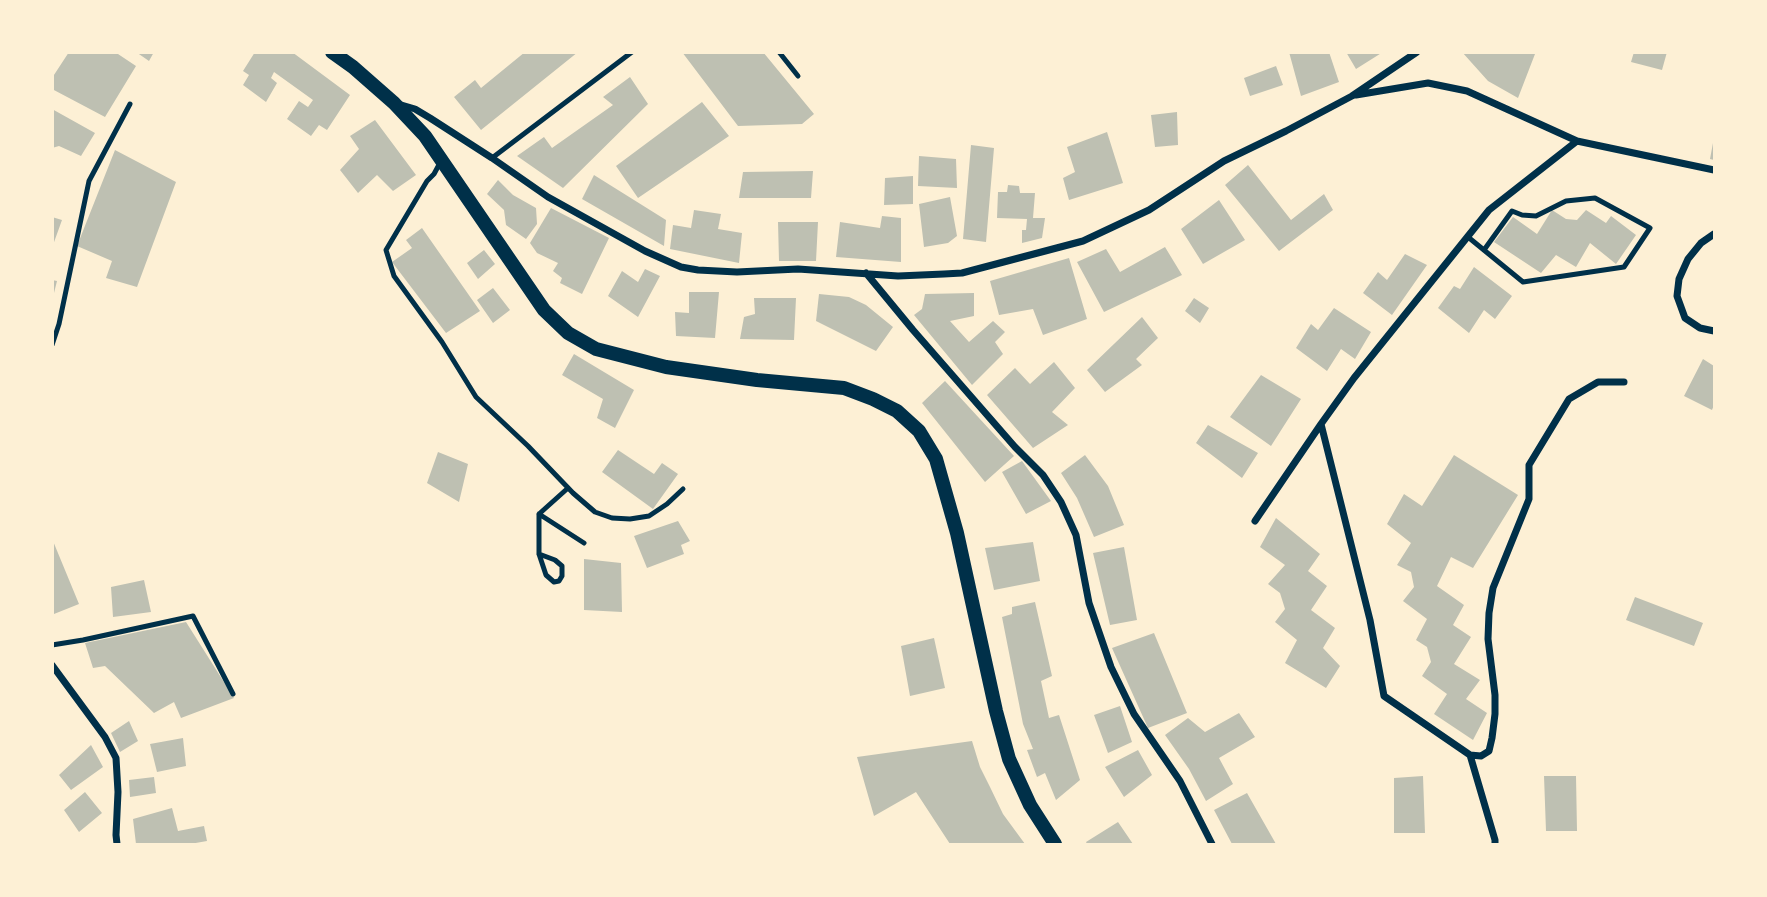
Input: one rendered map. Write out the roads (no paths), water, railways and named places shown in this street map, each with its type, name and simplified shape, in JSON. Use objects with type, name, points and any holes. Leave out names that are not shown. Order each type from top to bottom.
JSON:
[{"type":"main road","points":[[332,52],[394,103],[425,136],[544,310],[568,333],[596,349],[666,367],[757,380],[844,388],[897,411],[919,431],[936,458],[957,533],[1009,759],[1030,805],[1055,845]]},
{"type":"street","points":[[394,103],[415,109],[548,197],[645,251],[681,267],[737,272],[798,269],[898,276],[962,273],[1083,241],[1149,210],[1224,161],[1352,96],[1417,52]]},
{"type":"street","points":[[1352,96],[1428,83],[1467,91],[1577,141],[1714,170]]},
{"type":"street","points":[[1255,521],[1354,378],[1489,210],[1577,141]]},
{"type":"street","points":[[1714,234],[1701,243],[1688,259],[1679,279],[1678,296],[1685,318],[1700,328],[1714,331]]},
{"type":"street","points":[[866,273],[1015,447],[1043,475],[1061,502],[1076,535],[1089,603],[1111,667],[1134,714],[1180,781],[1212,845]]},
{"type":"street","points":[[1321,424],[1370,620],[1384,696],[1470,755],[1481,757],[1489,751],[1495,714],[1488,639],[1493,588],[1530,499],[1530,465],[1569,398],[1598,382],[1624,382]]},
{"type":"street","points":[[52,666],[105,737],[116,758],[117,845]]},
{"type":"street","points":[[1470,755],[1495,840],[1494,845]]},
{"type":"lane","points":[[492,158],[632,52]]},
{"type":"lane","points":[[779,52],[798,76]]},
{"type":"lane","points":[[52,345],[59,324],[89,181],[130,104]]},
{"type":"lane","points":[[442,159],[386,250],[394,276],[442,342],[475,397],[595,512],[612,518],[649,516],[667,505],[683,489]]},
{"type":"lane","points":[[1468,237],[1523,282],[1624,267],[1650,228],[1595,198],[1566,201],[1536,216],[1512,211],[1484,250]]},
{"type":"lane","points":[[539,554],[562,566],[559,581],[554,582],[546,575],[539,554],[539,514],[568,488]]},
{"type":"lane","points":[[539,514],[584,543]]},
{"type":"lane","points":[[52,645],[193,616],[233,694]]}]
